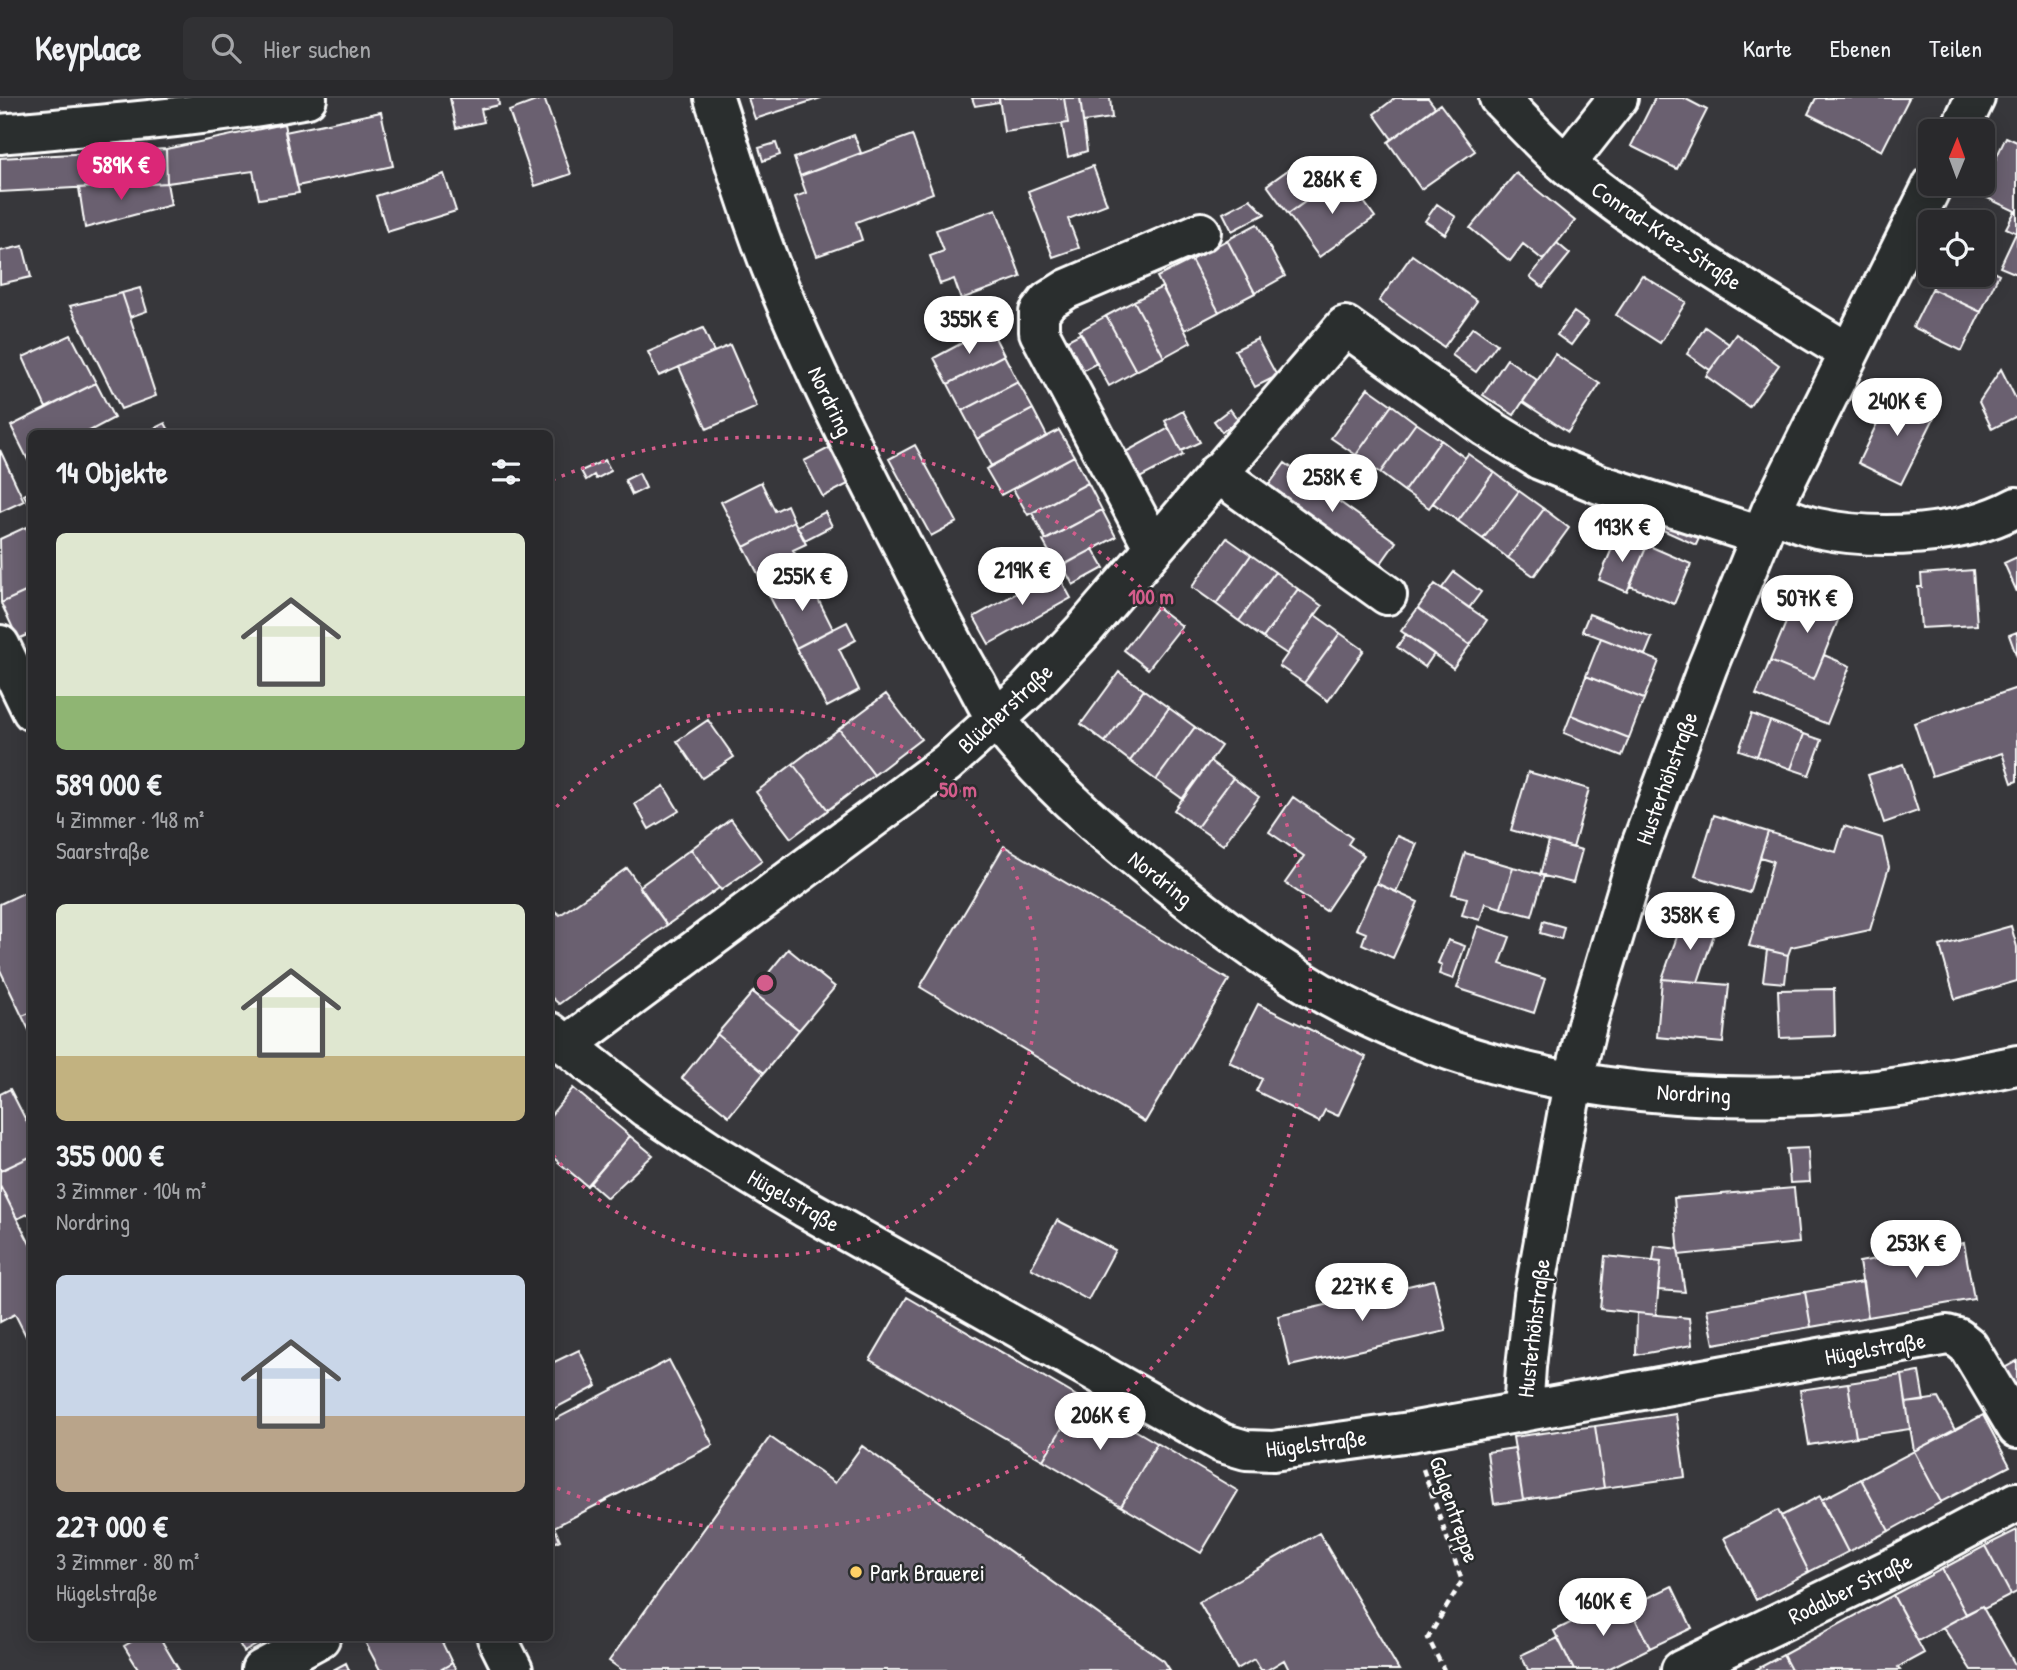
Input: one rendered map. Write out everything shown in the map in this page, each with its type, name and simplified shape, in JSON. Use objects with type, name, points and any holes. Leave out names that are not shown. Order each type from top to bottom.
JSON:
[{"type":"street","points":[[0,134],[191,116],[307,98]]},
{"type":"street","name":"Nordring","points":[[714,98],[772,270],[815,368],[903,546],[996,719],[1049,782],[1113,840],[1227,930],[1304,982],[1369,1018],[1434,1045],[1507,1068],[1573,1083],[1682,1094],[1765,1097],[1856,1092],[1938,1081],[2017,1065]]},
{"type":"street","name":"Conrad-Krez-Straße","points":[[1500,98],[1566,164],[1620,206],[1692,256],[1849,353]]},
{"type":"street","points":[[1566,164],[1618,98]]},
{"type":"street","points":[[1965,119],[1975,98]]},
{"type":"street","name":"Husterhöhstraße","points":[[1523,1412],[1534,1295],[1573,1083],[1588,1021],[1640,848],[1707,668],[1766,523],[1927,196]]},
{"type":"street","points":[[1154,548],[1039,332],[1039,313],[1048,301],[1067,289],[1200,232]]},
{"type":"street","name":"Blücherstraße","points":[[558,1038],[947,763],[1027,691],[1083,631],[1345,326],[1486,426],[1540,460],[1599,484],[1766,523]]},
{"type":"street","points":[[1217,474],[1387,596]]},
{"type":"street","points":[[1766,523],[1855,533],[1893,534],[1952,529],[2003,514],[2017,507]]},
{"type":"street","points":[[10,657],[28,701]]},
{"type":"street","name":"Hügelstraße","points":[[558,1038],[646,1108],[712,1152],[805,1208],[1222,1443],[1246,1450],[1273,1451],[1410,1432],[1947,1335],[1958,1338],[1968,1346],[2017,1428]]},
{"type":"street","name":"Rodalber Straße","points":[[1681,1670],[1904,1562],[2017,1502]]},
{"type":"street","points":[[268,1666],[314,1641]]},
{"type":"street","points":[[498,1641],[513,1670]]},
{"type":"path","name":"Galgentreppe","points":[[1410,1432],[1462,1581],[1428,1638],[1444,1670]]},
{"type":"building","points":[[450,98],[498,98],[499,105],[481,109],[484,122],[456,128]]},
{"type":"building","points":[[544,98],[571,174],[535,186],[509,111]]},
{"type":"building","points":[[748,98],[821,98],[755,119]]},
{"type":"building","points":[[972,98],[999,98],[999,102],[975,106]]},
{"type":"building","points":[[999,98],[1064,98],[1068,123],[1004,132]]},
{"type":"building","points":[[1064,98],[1080,98],[1087,151],[1068,157],[1062,124],[1068,123]]},
{"type":"building","points":[[1080,98],[1110,98],[1112,118],[1083,122]]},
{"type":"building","points":[[1395,98],[1428,98],[1435,107],[1392,139],[1374,114]]},
{"type":"building","points":[[1655,98],[1684,98],[1707,110],[1677,169],[1631,146]]},
{"type":"building","points":[[1816,98],[1909,98],[1882,151],[1808,114]]},
{"type":"building","points":[[1440,104],[1475,151],[1421,189],[1388,142]]},
{"type":"building","points":[[381,112],[393,166],[297,186],[285,132]]},
{"type":"building","points":[[284,124],[299,193],[259,199],[253,171],[167,183],[166,149]]},
{"type":"building","points":[[854,135],[861,153],[800,176],[794,158]]},
{"type":"building","points":[[912,135],[933,193],[856,222],[862,240],[817,256],[795,197],[806,193],[800,176]]},
{"type":"building","points":[[2006,137],[2017,142],[2017,212],[1983,196],[1995,196],[1995,160]]},
{"type":"building","points":[[776,143],[780,155],[763,161],[759,148]]},
{"type":"building","points":[[166,149],[167,183],[0,192],[0,158]]},
{"type":"building","points":[[1302,160],[1323,189],[1288,214],[1267,185]]},
{"type":"building","points":[[1093,166],[1107,204],[1068,219],[1079,248],[1053,257],[1028,191]]},
{"type":"building","points":[[1516,173],[1575,221],[1543,260],[1523,244],[1510,261],[1470,228]]},
{"type":"building","points":[[444,174],[456,211],[387,232],[376,196]]},
{"type":"building","points":[[1344,174],[1375,217],[1319,257],[1288,214]]},
{"type":"building","points":[[167,183],[171,205],[85,228],[79,188]]},
{"type":"building","points":[[1250,199],[1265,214],[1232,231],[1223,213]]},
{"type":"building","points":[[1437,204],[1456,217],[1445,234],[1425,221]]},
{"type":"building","points":[[996,209],[1021,277],[961,299],[954,279],[940,284],[930,256],[944,251],[936,230]]},
{"type":"building","points":[[2015,211],[2017,212],[2017,233],[2006,228]]},
{"type":"building","points":[[1257,224],[1285,276],[1255,293],[1227,240]]},
{"type":"building","points":[[2017,233],[2017,274],[2000,267]]},
{"type":"building","points":[[1227,240],[1255,293],[1219,312],[1191,260]]},
{"type":"building","points":[[1557,243],[1570,254],[1543,287],[1530,277]]},
{"type":"building","points":[[23,246],[31,277],[0,284],[0,251]]},
{"type":"building","points":[[1412,255],[1477,301],[1444,347],[1379,301]]},
{"type":"building","points":[[1191,260],[1219,312],[1185,330],[1157,277]]},
{"type":"building","points":[[1642,275],[1686,302],[1660,343],[1616,315]]},
{"type":"building","points":[[1162,287],[1191,342],[1164,357],[1134,301]]},
{"type":"building","points":[[1933,287],[1993,287],[1981,312],[1932,289]]},
{"type":"building","points":[[140,288],[147,311],[130,317],[122,293]]},
{"type":"building","points":[[1932,289],[1981,312],[1962,351],[1913,327]]},
{"type":"building","points":[[122,293],[156,396],[121,409],[70,306]]},
{"type":"building","points":[[1134,301],[1164,357],[1136,371],[1106,316]]},
{"type":"building","points":[[995,307],[1003,321],[973,337],[966,323]]},
{"type":"building","points":[[1574,312],[1588,322],[1571,345],[1557,335]]},
{"type":"building","points":[[1106,316],[1136,371],[1109,386],[1079,331]]},
{"type":"building","points":[[1473,327],[1497,344],[1476,372],[1452,355]]},
{"type":"building","points":[[1705,327],[1729,344],[1710,370],[1687,354]]},
{"type":"building","points":[[703,328],[714,352],[659,376],[648,352]]},
{"type":"building","points":[[990,328],[1004,355],[948,384],[934,358]]},
{"type":"building","points":[[1081,333],[1097,363],[1078,373],[1062,343]]},
{"type":"building","points":[[1736,334],[1779,365],[1749,407],[1706,376]]},
{"type":"building","points":[[71,335],[96,383],[46,408],[23,357]]},
{"type":"building","points":[[1257,339],[1277,376],[1255,387],[1235,350]]},
{"type":"building","points":[[730,345],[757,407],[707,429],[679,367]]},
{"type":"building","points":[[1555,354],[1600,384],[1568,432],[1523,402]]},
{"type":"building","points":[[1004,355],[1018,382],[962,411],[948,384]]},
{"type":"building","points":[[1507,359],[1537,380],[1514,415],[1483,395]]},
{"type":"building","points":[[2001,369],[2017,401],[2017,416],[1992,429],[1979,402]]},
{"type":"building","points":[[1018,382],[1033,409],[977,439],[962,411]]},
{"type":"building","points":[[96,383],[114,418],[92,430],[28,430],[28,460],[11,426]]},
{"type":"building","points":[[1368,388],[1392,405],[1356,455],[1331,438]]},
{"type":"building","points":[[1892,392],[1936,414],[1901,484],[1858,463]]},
{"type":"building","points":[[1392,405],[1416,423],[1380,473],[1356,455]]},
{"type":"building","points":[[1033,409],[1047,436],[991,466],[977,439]]},
{"type":"building","points":[[1230,409],[1238,420],[1222,432],[1214,421]]},
{"type":"building","points":[[1183,411],[1200,442],[1181,451],[1165,421]]},
{"type":"building","points":[[165,423],[169,430],[151,430]]},
{"type":"building","points":[[1416,423],[1441,440],[1404,491],[1380,473]]},
{"type":"building","points":[[1169,428],[1183,455],[1136,480],[1122,454]]},
{"type":"building","points":[[1059,430],[1074,456],[1001,495],[986,469]]},
{"type":"building","points":[[1441,440],[1465,458],[1429,508],[1404,491]]},
{"type":"building","points":[[915,445],[957,522],[931,536],[889,459]]},
{"type":"building","points":[[831,447],[850,483],[823,497],[804,461]]},
{"type":"building","points":[[0,450],[24,501],[0,512]]},
{"type":"building","points":[[1468,454],[1494,472],[1458,521],[1433,503]]},
{"type":"building","points":[[1074,456],[1088,483],[1028,515],[1013,489]]},
{"type":"building","points":[[605,460],[611,471],[596,479],[594,475],[586,480],[581,471]]},
{"type":"building","points":[[1285,463],[1396,542],[1379,566],[1268,486]]},
{"type":"building","points":[[1494,472],[1519,491],[1483,539],[1458,521]]},
{"type":"building","points":[[639,473],[646,488],[632,495],[625,480]]},
{"type":"building","points":[[761,482],[775,511],[787,505],[794,521],[744,547],[721,502]]},
{"type":"building","points":[[1088,483],[1102,510],[1046,540],[1032,513]]},
{"type":"building","points":[[1519,491],[1544,509],[1508,558],[1483,539]]},
{"type":"building","points":[[1544,509],[1569,528],[1534,576],[1508,558]]},
{"type":"building","points":[[1664,509],[1704,527],[1696,545],[1656,527]]},
{"type":"building","points":[[1102,510],[1116,537],[1058,568],[1043,541]]},
{"type":"building","points":[[825,512],[832,526],[805,540],[797,526]]},
{"type":"building","points":[[794,521],[806,544],[793,550],[807,577],[770,597],[744,547]]},
{"type":"building","points":[[26,527],[28,531],[28,591],[1,603],[0,539]]},
{"type":"building","points":[[1617,536],[1646,548],[1627,592],[1599,580]]},
{"type":"building","points":[[1227,538],[1251,555],[1216,604],[1192,587]]},
{"type":"building","points":[[1647,545],[1691,564],[1674,604],[1630,586]]},
{"type":"building","points":[[1093,549],[1104,568],[1073,585],[1063,566]]},
{"type":"building","points":[[1251,555],[1275,572],[1239,621],[1216,604]]},
{"type":"building","points":[[2017,557],[2017,592],[2004,563]]},
{"type":"building","points":[[1973,570],[1977,625],[1921,628],[1918,587],[1922,587],[1921,574]]},
{"type":"building","points":[[1056,571],[1071,598],[989,644],[974,617]]},
{"type":"building","points":[[1275,572],[1298,589],[1263,638],[1239,621]]},
{"type":"building","points":[[1454,572],[1481,592],[1469,608],[1442,588]]},
{"type":"building","points":[[807,577],[833,629],[796,648],[770,597]]},
{"type":"building","points":[[1435,584],[1487,620],[1470,645],[1418,608]]},
{"type":"building","points":[[1298,589],[1322,606],[1287,654],[1263,638]]},
{"type":"building","points":[[28,591],[28,635],[18,639],[1,603]]},
{"type":"building","points":[[1799,591],[1843,608],[1814,679],[1770,661]]},
{"type":"building","points":[[1157,607],[1182,626],[1148,669],[1124,650]]},
{"type":"building","points":[[1418,608],[1470,645],[1453,668],[1401,631]]},
{"type":"building","points":[[1589,614],[1652,638],[1645,655],[1582,631]]},
{"type":"building","points":[[1315,615],[1340,633],[1304,683],[1279,666]]},
{"type":"building","points":[[847,622],[856,640],[839,649],[859,690],[827,707],[796,648]]},
{"type":"building","points":[[2017,632],[2017,657],[2009,635]]},
{"type":"building","points":[[1340,633],[1364,650],[1328,701],[1304,683]]},
{"type":"building","points":[[1406,634],[1434,654],[1425,667],[1397,647]]},
{"type":"building","points":[[1601,638],[1659,661],[1644,699],[1586,676]]},
{"type":"building","points":[[1824,655],[1850,666],[1827,724],[1756,695],[1770,661],[1814,679]]},
{"type":"building","points":[[1119,672],[1144,690],[1105,742],[1081,724]]},
{"type":"building","points":[[1586,676],[1644,699],[1629,738],[1571,715]]},
{"type":"building","points":[[2017,688],[2017,781],[2012,783],[2002,753],[1932,776],[1914,723]]},
{"type":"building","points":[[1144,690],[1169,708],[1130,761],[1105,742]]},
{"type":"building","points":[[886,694],[921,739],[874,775],[839,729]]},
{"type":"building","points":[[1169,708],[1195,727],[1156,780],[1130,761]]},
{"type":"building","points":[[1752,714],[1770,721],[1757,756],[1739,750]]},
{"type":"building","points":[[1571,715],[1629,738],[1622,756],[1564,733]]},
{"type":"building","points":[[708,720],[734,757],[702,778],[677,741]]},
{"type":"building","points":[[1770,721],[1804,734],[1791,769],[1757,756]]},
{"type":"building","points":[[1195,727],[1221,746],[1183,799],[1156,780]]},
{"type":"building","points":[[839,729],[874,775],[828,810],[793,764]]},
{"type":"building","points":[[1804,734],[1822,740],[1809,775],[1791,769]]},
{"type":"building","points":[[1210,761],[1233,778],[1197,827],[1174,810]]},
{"type":"building","points":[[793,764],[828,810],[791,838],[756,792]]},
{"type":"building","points":[[1903,764],[1918,811],[1884,823],[1868,775]]},
{"type":"building","points":[[1528,772],[1589,789],[1573,848],[1511,830]]},
{"type":"building","points":[[1233,778],[1259,797],[1223,845],[1197,827]]},
{"type":"building","points":[[664,786],[679,811],[649,829],[635,804]]},
{"type":"building","points":[[1293,797],[1352,838],[1348,844],[1364,855],[1326,911],[1285,883],[1304,856],[1269,832]]},
{"type":"building","points":[[1714,815],[1768,832],[1749,893],[1695,876]]},
{"type":"building","points":[[731,819],[762,861],[721,890],[691,849]]},
{"type":"building","points":[[1844,826],[1882,838],[1889,867],[1870,930],[1791,947],[1788,955],[1749,946],[1773,861],[1760,857],[1768,832],[1836,852]]},
{"type":"building","points":[[1397,836],[1417,844],[1396,892],[1376,883]]},
{"type":"building","points":[[1549,841],[1582,850],[1573,883],[1540,875]]},
{"type":"building","points":[[1004,846],[1229,980],[1145,1122],[920,987]]},
{"type":"building","points":[[691,849],[719,888],[667,925],[639,887]]},
{"type":"building","points":[[1465,853],[1513,867],[1501,908],[1485,903],[1480,920],[1462,915],[1467,898],[1452,894]]},
{"type":"building","points":[[1513,867],[1544,875],[1532,916],[1501,908]]},
{"type":"building","points":[[627,868],[667,925],[559,1004],[553,999],[553,909],[560,915]]},
{"type":"building","points":[[1376,883],[1418,902],[1393,958],[1362,944],[1366,933],[1356,929]]},
{"type":"building","points":[[28,891],[28,1014],[22,1016],[0,970],[0,904]]},
{"type":"building","points":[[1684,917],[1716,928],[1698,982],[1662,979]]},
{"type":"building","points":[[1543,921],[1564,927],[1561,939],[1540,933]]},
{"type":"building","points":[[1478,926],[1510,937],[1500,964],[1545,979],[1534,1013],[1457,988]]},
{"type":"building","points":[[2011,926],[2017,947],[2017,981],[1955,999],[1940,946]]},
{"type":"building","points":[[1448,940],[1465,946],[1453,979],[1439,974],[1442,965],[1438,963]]},
{"type":"building","points":[[788,949],[835,987],[799,1030],[753,992]]},
{"type":"building","points":[[1767,950],[1788,955],[1785,983],[1763,981]]},
{"type":"building","points":[[1662,979],[1729,985],[1723,1043],[1657,1037]]},
{"type":"building","points":[[1834,989],[1835,1036],[1780,1038],[1778,990]]},
{"type":"building","points":[[753,992],[799,1030],[764,1073],[717,1034]]},
{"type":"building","points":[[1258,1004],[1366,1057],[1338,1116],[1325,1110],[1319,1122],[1256,1091],[1262,1079],[1229,1062]]},
{"type":"building","points":[[28,1014],[28,1028],[22,1016]]},
{"type":"building","points":[[717,1034],[764,1073],[729,1116],[682,1078]]},
{"type":"building","points":[[573,1088],[630,1136],[587,1186],[553,1158],[553,1112]]},
{"type":"building","points":[[10,1089],[28,1124],[28,1158],[0,1171],[0,1094]]},
{"type":"building","points":[[630,1136],[653,1155],[607,1198],[590,1183]]},
{"type":"building","points":[[1808,1148],[1810,1182],[1790,1183],[1787,1149]]},
{"type":"building","points":[[28,1158],[28,1214],[17,1219],[0,1185],[0,1171]]},
{"type":"building","points":[[0,1185],[28,1240],[28,1340],[15,1314],[0,1322]]},
{"type":"building","points":[[1794,1188],[1799,1243],[1679,1255],[1674,1198]]},
{"type":"building","points":[[1057,1220],[1115,1250],[1088,1300],[1031,1268]]},
{"type":"building","points":[[1964,1243],[1974,1299],[1868,1317],[1859,1262]]},
{"type":"building","points":[[1655,1246],[1678,1249],[1685,1292],[1658,1290],[1661,1262],[1653,1261]]},
{"type":"building","points":[[1605,1256],[1661,1262],[1656,1315],[1600,1309]]},
{"type":"building","points":[[1434,1280],[1446,1331],[1290,1366],[1278,1316]]},
{"type":"building","points":[[1863,1282],[1868,1317],[1811,1327],[1805,1292]]},
{"type":"building","points":[[1805,1292],[1811,1327],[1714,1344],[1707,1309]]},
{"type":"building","points":[[907,1297],[1080,1398],[1043,1460],[870,1360]]},
{"type":"building","points":[[1637,1313],[1689,1318],[1692,1345],[1636,1355]]},
{"type":"building","points":[[579,1350],[597,1386],[553,1409],[553,1363]]},
{"type":"building","points":[[669,1360],[713,1445],[554,1527],[560,1540],[553,1544],[553,1420]]},
{"type":"building","points":[[2017,1361],[2017,1404],[1999,1371]]},
{"type":"building","points":[[1919,1372],[1924,1401],[1906,1403],[1902,1375]]},
{"type":"building","points":[[1902,1375],[1910,1429],[1856,1437],[1848,1383]]},
{"type":"building","points":[[1848,1383],[1856,1437],[1809,1445],[1800,1390]]},
{"type":"building","points":[[1080,1398],[1157,1443],[1121,1506],[1043,1460]]},
{"type":"building","points":[[1938,1398],[1955,1430],[1914,1451],[1906,1403]]},
{"type":"building","points":[[1676,1414],[1685,1477],[1604,1488],[1595,1426]]},
{"type":"building","points":[[1983,1415],[2010,1466],[1941,1502],[1914,1451]]},
{"type":"building","points":[[1595,1426],[1604,1488],[1523,1500],[1513,1437]]},
{"type":"building","name":"Park Brauerei","points":[[770,1437],[835,1483],[862,1446],[1164,1661],[1170,1670],[622,1670],[609,1661]]},
{"type":"building","points":[[1157,1443],[1238,1491],[1201,1553],[1121,1506]]},
{"type":"building","points":[[1515,1448],[1523,1500],[1494,1504],[1487,1452]]},
{"type":"building","points":[[1914,1451],[1941,1502],[1889,1531],[1861,1479]]},
{"type":"building","points":[[1861,1479],[1889,1531],[1848,1552],[1821,1500]]},
{"type":"building","points":[[1820,1496],[1848,1552],[1809,1572],[1781,1516]]},
{"type":"building","points":[[1778,1510],[1809,1572],[1756,1600],[1724,1538]]},
{"type":"building","points":[[2017,1530],[2017,1592],[2011,1595],[1985,1546]]},
{"type":"building","points":[[1319,1533],[1399,1670],[1289,1670],[1284,1660],[1267,1670],[1261,1670],[1254,1659],[1237,1669],[1199,1602]]},
{"type":"building","points":[[1985,1546],[2011,1595],[1984,1609],[1982,1606],[1966,1614],[1942,1569]]},
{"type":"building","points":[[1942,1569],[1966,1614],[1918,1641],[1893,1595]]},
{"type":"building","points":[[1672,1586],[1692,1628],[1650,1648],[1629,1607]]},
{"type":"building","points":[[1893,1595],[1924,1653],[1898,1667],[1900,1670],[1791,1670],[1783,1655]]},
{"type":"building","points":[[1624,1596],[1650,1648],[1606,1670],[1574,1670],[1554,1631]]},
{"type":"building","points":[[1982,1606],[2017,1670],[1971,1670],[1943,1627]]},
{"type":"building","points":[[1558,1638],[1574,1670],[1528,1670],[1521,1655]]},
{"type":"building","points":[[133,1641],[162,1641],[179,1670],[139,1670],[124,1646]]},
{"type":"building","points":[[238,1641],[263,1641],[244,1652]]},
{"type":"building","points":[[365,1641],[441,1641],[452,1663],[440,1670],[380,1670]]},
{"type":"building","points":[[1783,1655],[1791,1670],[1755,1670]]},
{"type":"building","points":[[346,1663],[349,1670],[333,1670]]},
{"type":"building","points":[[452,1663],[456,1670],[440,1670]]},
{"type":"place","name":"Park Brauerei","points":[[856,1572]]}]
